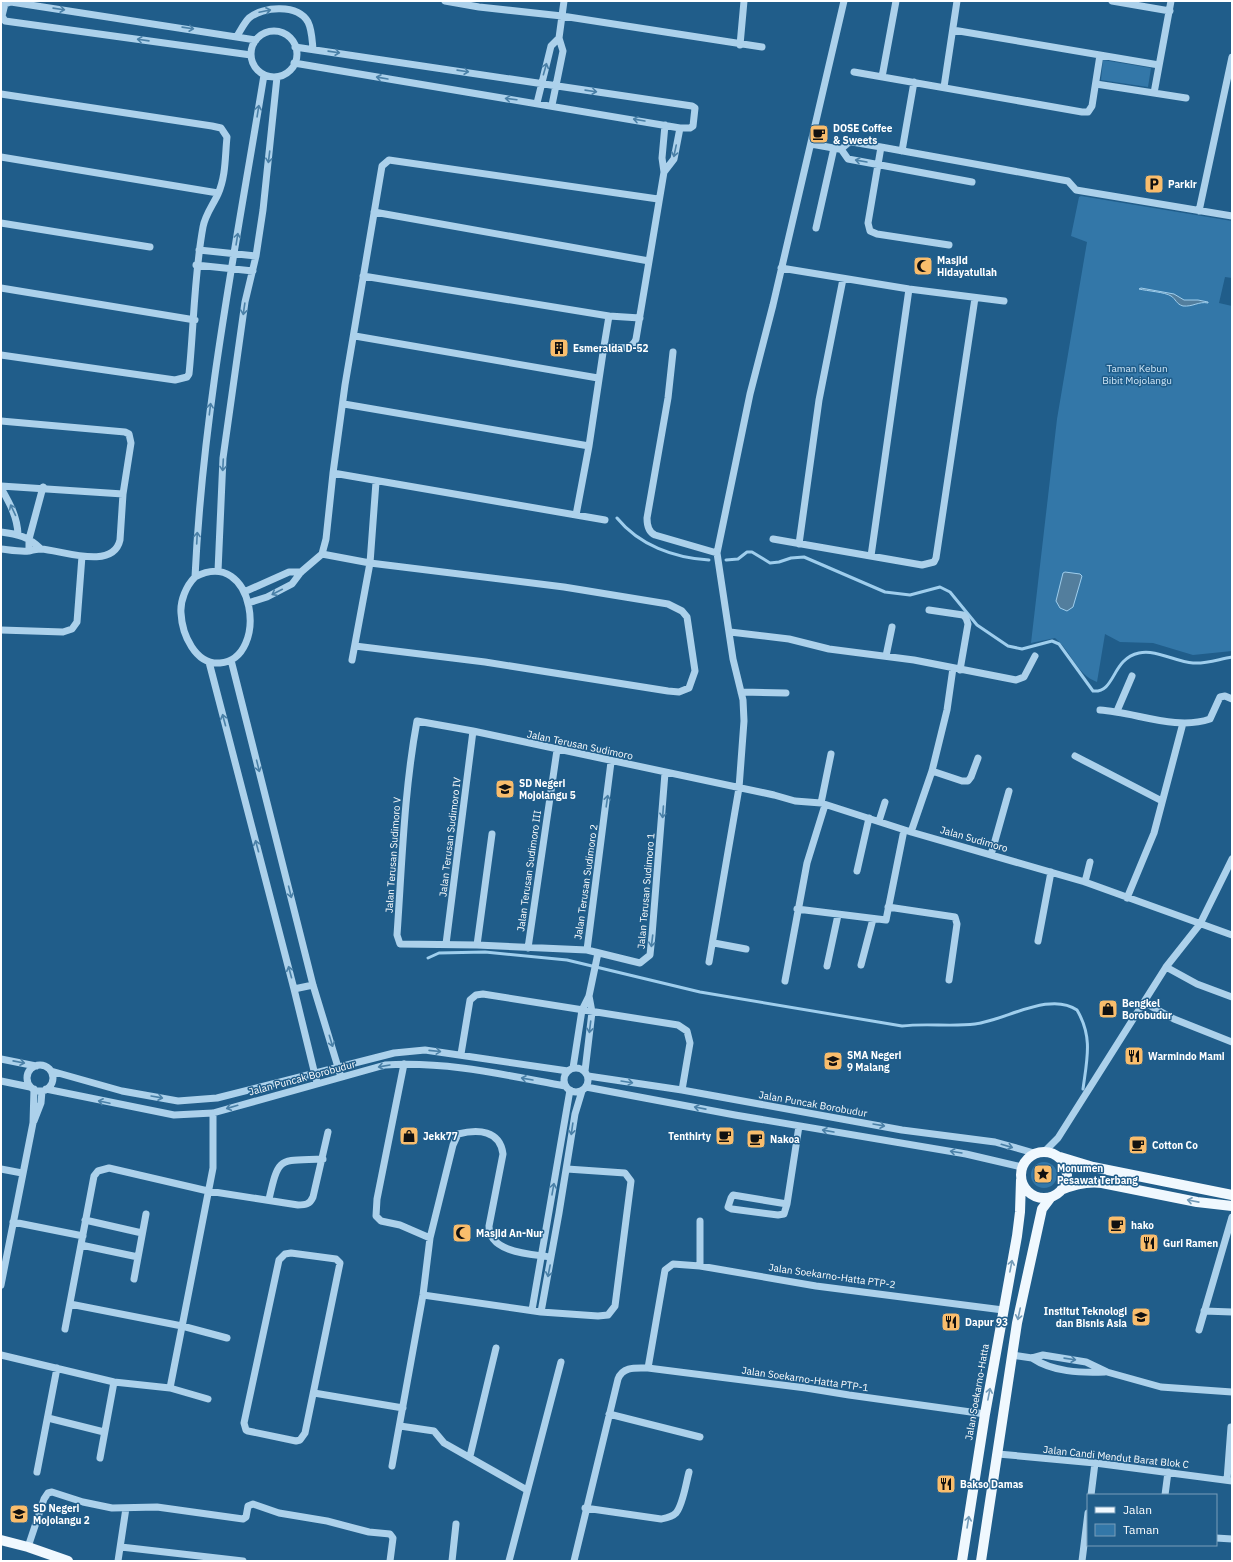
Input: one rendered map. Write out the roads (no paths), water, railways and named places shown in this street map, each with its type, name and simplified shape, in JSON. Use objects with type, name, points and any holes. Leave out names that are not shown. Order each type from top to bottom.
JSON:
[{"type":"main road","points":[[1022,1167],[1027,1159],[1034,1154],[1045,1151],[1093,1167],[1232,1195]]},
{"type":"main road","points":[[1060,1157],[1066,1167],[1067,1174],[1067,1180],[1061,1190]]},
{"type":"main road","name":"Jalan Soekarno-Hatta","points":[[962,1561],[985,1414],[1020,1212],[1022,1167]]},
{"type":"main road","points":[[1021,1180],[1027,1191],[1032,1195],[1043,1198],[1051,1197]]},
{"type":"main road","points":[[981,1561],[1012,1355],[1042,1209],[1051,1197],[1061,1190],[1088,1182],[1102,1182],[1197,1202],[1232,1206]]},
{"type":"main road","points":[[980,1452],[998,1454]]},
{"type":"main road","points":[[1,1540],[28,1547],[68,1561]]},
{"type":"street","points":[[445,1],[479,4],[562,16],[762,48]]},
{"type":"street","points":[[552,105],[563,51],[559,38],[564,1]]},
{"type":"street","points":[[740,45],[744,1]]},
{"type":"street","points":[[709,962],[714,943],[739,788],[744,702],[733,659],[717,553],[750,394],[844,1]]},
{"type":"street","points":[[882,77],[896,1]]},
{"type":"street","points":[[944,87],[958,1]]},
{"type":"street","points":[[1112,1],[1170,11]]},
{"type":"street","points":[[1154,93],[1172,1]]},
{"type":"street","points":[[251,55],[5,21],[2,16],[5,4],[11,2],[256,40]]},
{"type":"street","points":[[237,36],[248,19],[259,12],[266,10],[290,10],[304,16],[307,21],[311,28],[313,49]]},
{"type":"street","points":[[953,30],[1159,65]]},
{"type":"street","points":[[276,32],[288,37],[295,47],[296,55],[294,63],[287,72],[277,77],[264,75],[254,66],[251,55],[256,40],[263,34],[276,32]]},
{"type":"street","points":[[537,103],[551,46],[559,38]]},
{"type":"street","points":[[294,63],[487,96],[552,105],[680,128],[690,128],[693,126],[694,106],[557,86],[541,82],[295,47]]},
{"type":"street","points":[[854,72],[1082,112],[1090,110],[1096,84],[1100,55]]},
{"type":"street","points":[[1199,211],[1232,57]]},
{"type":"street","points":[[195,577],[198,511],[214,381],[264,75]]},
{"type":"street","points":[[218,571],[223,458],[245,302],[256,256],[271,143],[277,77]]},
{"type":"street","points":[[902,151],[914,82]]},
{"type":"street","points":[[1096,84],[1186,98]]},
{"type":"street","points":[[1,94],[221,128],[227,137],[224,174],[218,194],[206,215],[196,266],[194,279],[194,320],[189,374],[187,378],[180,380],[1,355]]},
{"type":"street","points":[[604,346],[624,348],[635,344],[658,199],[664,172],[662,158],[665,125]]},
{"type":"street","points":[[664,172],[674,159],[680,128]]},
{"type":"street","points":[[816,228],[837,149],[852,142],[1068,181],[1076,190],[1232,216]]},
{"type":"street","points":[[811,144],[837,149],[848,159],[972,182]]},
{"type":"street","points":[[881,147],[868,223],[870,231],[877,234],[949,245]]},
{"type":"street","points":[[1,157],[218,194]]},
{"type":"street","points":[[248,603],[267,597],[292,584],[301,572],[322,554],[326,539],[333,473],[382,166],[389,160],[658,199]]},
{"type":"street","points":[[374,212],[649,261]]},
{"type":"street","points":[[1,223],[150,247]]},
{"type":"street","points":[[199,250],[256,256]]},
{"type":"street","points":[[196,266],[253,271]]},
{"type":"street","points":[[781,268],[909,289],[1004,301]]},
{"type":"street","points":[[364,276],[609,316],[640,318]]},
{"type":"street","points":[[799,544],[815,421],[843,279]]},
{"type":"street","points":[[1,288],[194,320]]},
{"type":"street","points":[[871,556],[909,289]]},
{"type":"street","points":[[773,539],[922,565],[928,565],[934,562],[936,558],[975,298]]},
{"type":"street","points":[[576,515],[589,446],[598,378],[609,316]]},
{"type":"street","points":[[355,336],[598,378]]},
{"type":"street","points":[[673,352],[668,398],[647,525],[652,534],[717,553]]},
{"type":"street","points":[[344,404],[589,446]]},
{"type":"street","points":[[1,421],[120,431],[129,434],[131,448],[123,494],[118,546],[112,553],[105,556],[82,556],[41,549],[29,551],[1,550]]},
{"type":"street","points":[[333,473],[376,482],[604,520]]},
{"type":"street","points":[[352,660],[370,564],[376,482]]},
{"type":"street","points":[[18,534],[17,519],[14,510],[1,487],[43,487],[123,494]]},
{"type":"street","points":[[29,551],[29,539],[43,487]]},
{"type":"street","points":[[1,532],[18,534],[29,539],[41,549]]},
{"type":"street","points":[[322,554],[370,564],[564,587],[676,607],[687,617],[695,671],[694,678],[689,688],[679,692],[485,662],[355,646]]},
{"type":"street","points":[[1,630],[63,632],[72,629],[77,622],[82,556]]},
{"type":"street","points":[[218,571],[229,574],[236,579],[244,592],[248,603],[250,619],[249,632],[242,650],[231,660],[220,663],[209,662],[195,652],[187,639],[183,627],[181,612],[184,597],[189,584],[195,577],[205,572],[218,571]]},
{"type":"street","points":[[244,592],[289,572],[301,572]]},
{"type":"street","points":[[797,909],[886,920],[908,831],[932,771],[947,701],[968,624],[963,615],[929,610]]},
{"type":"street","points":[[886,656],[892,627]]},
{"type":"street","points":[[730,632],[789,639],[830,648],[886,656],[1016,680],[1020,679],[1027,673],[1035,656]]},
{"type":"street","points":[[231,660],[313,985],[339,1066],[341,1078]]},
{"type":"street","points":[[209,662],[294,988],[317,1084]]},
{"type":"street","points":[[1117,711],[1132,676]]},
{"type":"street","points":[[741,692],[786,693]]},
{"type":"street","points":[[1100,710],[1117,711],[1183,723],[1210,719],[1220,697],[1224,696],[1232,699]]},
{"type":"street","name":"Jalan Terusan Sudimoro","points":[[417,721],[473,731],[611,762],[739,788]]},
{"type":"street","name":"Jalan Terusan Sudimoro V","points":[[417,721],[412,748],[401,873],[398,940],[400,944],[404,945],[446,944]]},
{"type":"street","points":[[1127,898],[1154,833],[1183,723]]},
{"type":"street","name":"Jalan Terusan Sudimoro IV","points":[[446,944],[473,731]]},
{"type":"street","name":"Jalan Terusan Sudimoro III","points":[[528,948],[557,750]]},
{"type":"street","points":[[785,980],[797,909],[807,863],[823,804],[831,754]]},
{"type":"street","points":[[1075,756],[1162,801]]},
{"type":"street","points":[[932,771],[962,781],[968,781],[978,758]]},
{"type":"street","name":"Jalan Terusan Sudimoro 2","points":[[597,956],[587,950],[611,762]]},
{"type":"street","name":"Jalan Terusan Sudimoro 1","points":[[597,956],[640,963],[650,955],[660,861],[665,773]]},
{"type":"street","name":"Jalan Sudimoro","points":[[739,788],[795,801],[823,804],[908,831],[1085,882],[1232,935]]},
{"type":"street","points":[[991,855],[1009,791]]},
{"type":"street","points":[[879,821],[885,802]]},
{"type":"street","points":[[857,871],[869,818]]},
{"type":"street","points":[[477,945],[492,834]]},
{"type":"street","points":[[1045,1151],[1058,1138],[1145,1003],[1166,967],[1200,924],[1228,876],[1232,859]]},
{"type":"street","points":[[1085,882],[1090,862]]},
{"type":"street","points":[[1038,941],[1050,872]]},
{"type":"street","points":[[888,907],[955,917],[957,924],[949,980]]},
{"type":"street","points":[[827,966],[838,915]]},
{"type":"street","points":[[861,965],[874,919]]},
{"type":"street","points":[[714,943],[746,949]]},
{"type":"street","points":[[446,944],[587,950]]},
{"type":"street","points":[[532,1310],[568,1088],[564,1078],[571,1069],[582,1010],[589,996],[597,956]]},
{"type":"street","points":[[1166,967],[1197,984],[1232,997]]},
{"type":"street","points":[[294,988],[313,985]]},
{"type":"street","points":[[461,1054],[468,1005],[470,1000],[476,995],[483,994],[582,1010],[683,1027],[687,1030],[690,1043],[682,1090]]},
{"type":"street","points":[[541,1312],[567,1169],[574,1114],[584,1089],[587,1074],[592,1012],[589,996]]},
{"type":"street","points":[[1145,1003],[1174,1019],[1232,1042]]},
{"type":"street","name":"Jalan Puncak Borobudur","points":[[51,1071],[122,1091],[178,1101],[217,1098],[394,1053],[425,1050],[571,1069]]},
{"type":"street","points":[[1,1059],[36,1066],[45,1066],[51,1071],[53,1080],[49,1087],[44,1090],[1,1081]]},
{"type":"street","points":[[404,1064],[376,1199],[376,1216],[381,1221],[400,1225],[430,1238]]},
{"type":"street","name":"Jalan Puncak Borobudur","points":[[44,1090],[174,1115],[213,1113],[385,1065],[448,1065],[568,1088]]},
{"type":"street","points":[[33,1123],[32,1088],[28,1083],[28,1075],[32,1068],[36,1066]]},
{"type":"street","points":[[571,1069],[578,1068],[587,1074]]},
{"type":"street","name":"Jalan Puncak Borobudur","points":[[587,1074],[902,1130],[995,1142],[1034,1154]]},
{"type":"street","points":[[568,1088],[574,1092],[584,1089],[990,1158],[1022,1167]]},
{"type":"street","points":[[1,1285],[33,1123],[41,1103],[44,1090]]},
{"type":"street","points":[[119,1105],[122,1091]]},
{"type":"street","points":[[735,1115],[738,1101]]},
{"type":"street","points":[[170,1388],[213,1168],[213,1113]]},
{"type":"street","points":[[787,1204],[733,1195],[730,1198],[728,1207],[732,1209],[781,1215],[784,1214],[787,1204],[799,1126]]},
{"type":"street","points":[[899,1143],[902,1130]]},
{"type":"street","points":[[65,1329],[94,1176],[98,1170],[102,1168],[109,1168],[208,1191],[269,1199],[298,1205],[311,1202],[323,1159],[328,1132]]},
{"type":"street","points":[[392,1466],[423,1295],[430,1238],[455,1138],[458,1134],[488,1134],[497,1137],[502,1144],[503,1154],[490,1219],[489,1234],[492,1240],[507,1249],[551,1257]]},
{"type":"street","points":[[269,1199],[275,1173],[279,1166],[288,1161],[323,1159]]},
{"type":"street","points":[[1,1169],[22,1173]]},
{"type":"street","points":[[423,1295],[541,1312],[598,1316],[608,1315],[615,1306],[631,1179],[625,1173],[567,1169]]},
{"type":"street","points":[[549,1211],[559,1213]]},
{"type":"street","points":[[134,1279],[146,1214]]},
{"type":"street","points":[[1199,1330],[1232,1217]]},
{"type":"street","points":[[85,1220],[142,1233]]},
{"type":"street","points":[[700,1221],[700,1266]]},
{"type":"street","points":[[13,1222],[82,1236]]},
{"type":"street","points":[[81,1245],[138,1257]]},
{"type":"street","points":[[291,1253],[336,1259],[340,1263],[314,1394],[305,1433],[300,1440],[296,1441],[246,1430],[244,1423],[279,1260],[285,1254],[291,1253]]},
{"type":"street","name":"Jalan Soekarno-Hatta PTP-2","points":[[648,1368],[664,1276],[668,1266],[674,1264],[700,1266],[816,1286],[984,1306],[1003,1310]]},
{"type":"street","points":[[70,1304],[182,1326],[227,1338]]},
{"type":"street","points":[[1204,1311],[1232,1312]]},
{"type":"street","points":[[470,1456],[496,1348]]},
{"type":"street","points":[[1,1355],[114,1382],[170,1388],[208,1399]]},
{"type":"street","points":[[1012,1355],[1032,1358],[1043,1355],[1086,1362],[1107,1372],[1161,1387],[1232,1392]]},
{"type":"street","points":[[1032,1358],[1043,1366],[1082,1373],[1107,1372]]},
{"type":"street","points":[[509,1561],[561,1362]]},
{"type":"street","points":[[36,1472],[57,1368]]},
{"type":"street","name":"Jalan Soekarno-Hatta PTP-1","points":[[609,1414],[618,1379],[623,1371],[633,1368],[648,1368],[806,1388],[985,1414]]},
{"type":"street","points":[[100,1458],[114,1382]]},
{"type":"street","points":[[314,1394],[403,1408]]},
{"type":"street","points":[[574,1561],[609,1414],[700,1437]]},
{"type":"street","points":[[48,1418],[104,1432]]},
{"type":"street","points":[[400,1426],[434,1431],[444,1443],[470,1456],[527,1490]]},
{"type":"street","points":[[1229,1481],[1231,1426]]},
{"type":"street","name":"Jalan Candi Mendut Barat Blok C","points":[[998,1454],[1095,1463],[1229,1481]]},
{"type":"street","points":[[1091,1494],[1095,1463]]},
{"type":"street","points":[[586,1508],[661,1519],[671,1517],[676,1513],[679,1507],[689,1472]]},
{"type":"street","points":[[1165,1494],[1168,1472]]},
{"type":"street","points":[[28,1547],[44,1499],[50,1492],[112,1508],[157,1506],[243,1519],[246,1516],[248,1506],[255,1505],[279,1512],[327,1521],[369,1532],[390,1534],[393,1538],[390,1561]]},
{"type":"street","points":[[118,1561],[126,1508]]},
{"type":"street","points":[[452,1561],[456,1524]]},
{"type":"street","points":[[1082,1561],[1087,1527]]},
{"type":"street","points":[[1217,1538],[1232,1539]]},
{"type":"street","points":[[121,1548],[243,1561]]},
{"type":"waterway","points":[[617,518],[636,536],[647,543],[670,553],[696,559],[709,560]]},
{"type":"waterway","points":[[726,560],[738,559],[747,552],[752,552],[770,563],[791,558],[804,557],[885,592],[910,595],[940,587],[950,592],[977,625],[1008,646],[1022,649],[1052,641],[1059,644],[1093,691],[1106,687],[1123,662],[1130,656],[1139,653],[1146,652],[1159,654],[1193,663],[1208,662],[1232,657]]},
{"type":"waterway","points":[[428,958],[439,953],[485,952],[567,960],[700,992],[902,1026],[975,1024],[1041,1005],[1066,1005],[1077,1010],[1082,1020],[1087,1039],[1088,1048],[1083,1089]]},
{"type":"place","name":"DOSE Coffee & Sweets","points":[[819,134]]},
{"type":"place","name":"Parkir","points":[[1154,184]]},
{"type":"place","name":"Masjid Hidayatullah","points":[[923,266]]},
{"type":"place","name":"Esmeralda D-52","points":[[559,348]]},
{"type":"place","name":"SD Negeri Mojolangu 5","points":[[505,789]]},
{"type":"place","name":"Bengkel Borobudur","points":[[1108,1009]]},
{"type":"place","name":"Warmindo Mami","points":[[1134,1056]]},
{"type":"place","name":"SMA Negeri 9 Malang","points":[[833,1061]]},
{"type":"place","name":"Jekk77","points":[[409,1136]]},
{"type":"place","name":"Tenthirty","points":[[725,1136]]},
{"type":"place","name":"Nakoa","points":[[756,1139]]},
{"type":"place","name":"Cotton Co","points":[[1138,1145]]},
{"type":"place","name":"Monumen Pesawat Terbang","points":[[1043,1174]]},
{"type":"place","name":"hako","points":[[1117,1225]]},
{"type":"place","name":"Masjid An-Nur","points":[[462,1233]]},
{"type":"place","name":"Guri Ramen","points":[[1149,1243]]},
{"type":"place","name":"Institut Teknologi dan Bisnis Asia","points":[[1141,1317]]},
{"type":"place","name":"Dapur 93","points":[[951,1322]]},
{"type":"place","name":"Bakso Damas","points":[[946,1484]]},
{"type":"place","name":"SD Negeri Mojolangu 2","points":[[19,1514]]},
{"type":"park label","name":"Taman Kebun Bibit Mojolangu","points":[[1137,374]]}]
